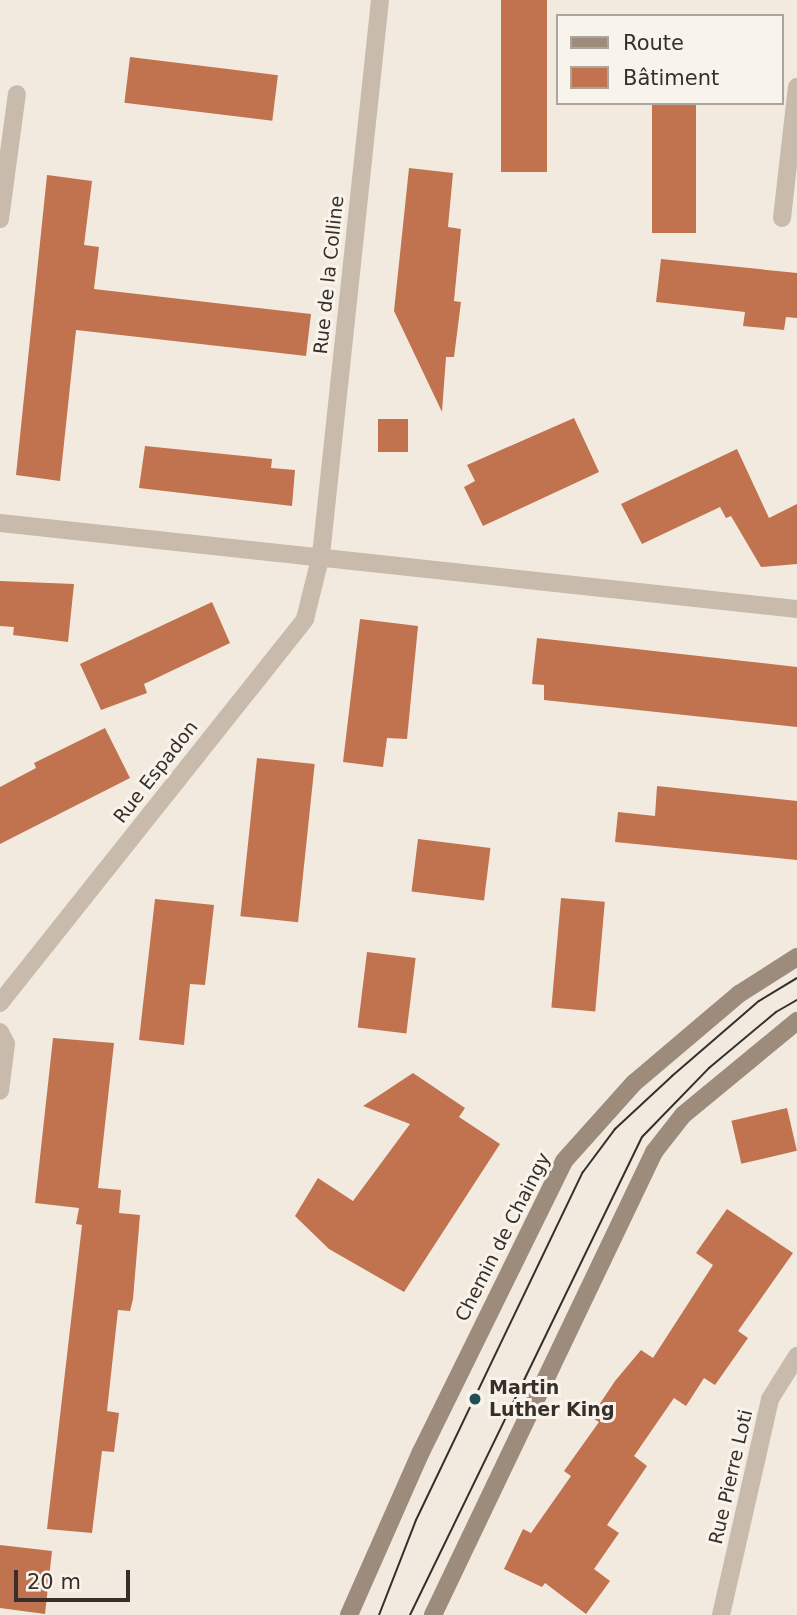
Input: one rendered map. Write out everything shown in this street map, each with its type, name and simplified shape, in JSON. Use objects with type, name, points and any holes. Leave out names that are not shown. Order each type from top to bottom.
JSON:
[{"type":"street","name":"Rue de la Colline","points":[[321,555],[380,0]]},
{"type":"street","points":[[782,218],[797,87]]},
{"type":"street","points":[[0,219],[17,94]]},
{"type":"street","points":[[0,523],[321,555],[797,609]]},
{"type":"street","name":"Rue Espadon","points":[[0,1003],[304,620],[321,555]]},
{"type":"street","name":"Chemin de Chaingy","points":[[349,1615],[421,1452],[564,1161],[634,1083],[739,994],[797,957]]},
{"type":"street","points":[[433,1615],[654,1152],[683,1115],[797,1021]]},
{"type":"street","points":[[0,1032],[6,1044],[0,1091]]},
{"type":"street","name":"Rue Pierre Loti","points":[[721,1615],[770,1399],[797,1356]]},
{"type":"building","points":[[501,0],[547,0],[547,172],[501,172]]},
{"type":"building","points":[[130,57],[278,75],[272,121],[124,103]]},
{"type":"building","points":[[652,105],[696,105],[696,233],[652,233]]},
{"type":"building","points":[[409,168],[453,173],[448,227],[461,229],[454,301],[461,302],[454,357],[446,357],[442,412],[394,311]]},
{"type":"building","points":[[47,175],[92,181],[84,245],[99,247],[94,289],[311,314],[306,356],[76,330],[60,481],[16,475]]},
{"type":"building","points":[[661,259],[797,273],[797,318],[786,317],[784,330],[743,326],[745,312],[656,302]]},
{"type":"building","points":[[574,418],[599,472],[483,526],[464,487],[475,481],[467,465]]},
{"type":"building","points":[[378,419],[408,419],[408,452],[378,452]]},
{"type":"building","points":[[145,446],[272,459],[271,468],[295,470],[292,506],[139,488]]},
{"type":"building","points":[[737,449],[769,518],[797,504],[797,564],[761,567],[731,516],[726,518],[720,507],[642,544],[621,504]]},
{"type":"building","points":[[0,581],[74,584],[68,642],[13,635],[14,627],[0,626]]},
{"type":"building","points":[[212,602],[230,643],[144,684],[147,693],[101,710],[80,664]]},
{"type":"building","points":[[360,619],[418,626],[407,739],[387,738],[383,767],[343,762]]},
{"type":"building","points":[[537,638],[797,667],[797,727],[544,700],[544,685],[532,684]]},
{"type":"building","points":[[105,728],[130,778],[0,844],[0,787],[36,768],[34,763]]},
{"type":"building","points":[[257,758],[315,764],[298,922],[240,916]]},
{"type":"building","points":[[657,786],[797,801],[797,860],[615,842],[618,812],[655,816]]},
{"type":"building","points":[[418,839],[490,848],[484,901],[412,892]]},
{"type":"building","points":[[561,898],[605,902],[595,1011],[551,1008]]},
{"type":"building","points":[[155,899],[214,905],[205,985],[190,984],[184,1045],[139,1040]]},
{"type":"building","points":[[367,952],[416,958],[406,1033],[358,1027]]},
{"type":"building","points":[[53,1038],[114,1043],[98,1188],[121,1190],[119,1213],[140,1215],[133,1299],[130,1311],[118,1310],[107,1411],[119,1413],[114,1452],[102,1451],[92,1533],[47,1529],[82,1225],[76,1224],[79,1208],[35,1203]]},
{"type":"building","points":[[413,1073],[465,1108],[459,1117],[500,1144],[404,1292],[329,1249],[295,1216],[318,1178],[353,1201],[410,1124],[363,1106]]},
{"type":"building","points":[[787,1108],[797,1151],[741,1164],[731,1121]]},
{"type":"building","points":[[727,1209],[793,1253],[738,1331],[748,1338],[715,1385],[704,1378],[686,1406],[674,1398],[634,1456],[647,1466],[607,1525],[619,1533],[594,1569],[610,1581],[586,1614],[545,1583],[542,1587],[504,1569],[523,1529],[531,1533],[571,1476],[564,1471],[599,1422],[591,1417],[615,1381],[641,1350],[653,1358],[713,1265],[696,1253]]},
{"type":"building","points":[[0,1545],[52,1551],[45,1614],[0,1608]]},
{"type":"tram line","points":[[379,1615],[416,1520],[583,1172],[615,1129],[672,1076],[759,1001],[797,978]]},
{"type":"tram line","points":[[410,1615],[642,1137],[709,1068],[776,1012],[797,1000]]},
{"type":"place","name":"Martin Luther King","points":[[475,1399]]}]
